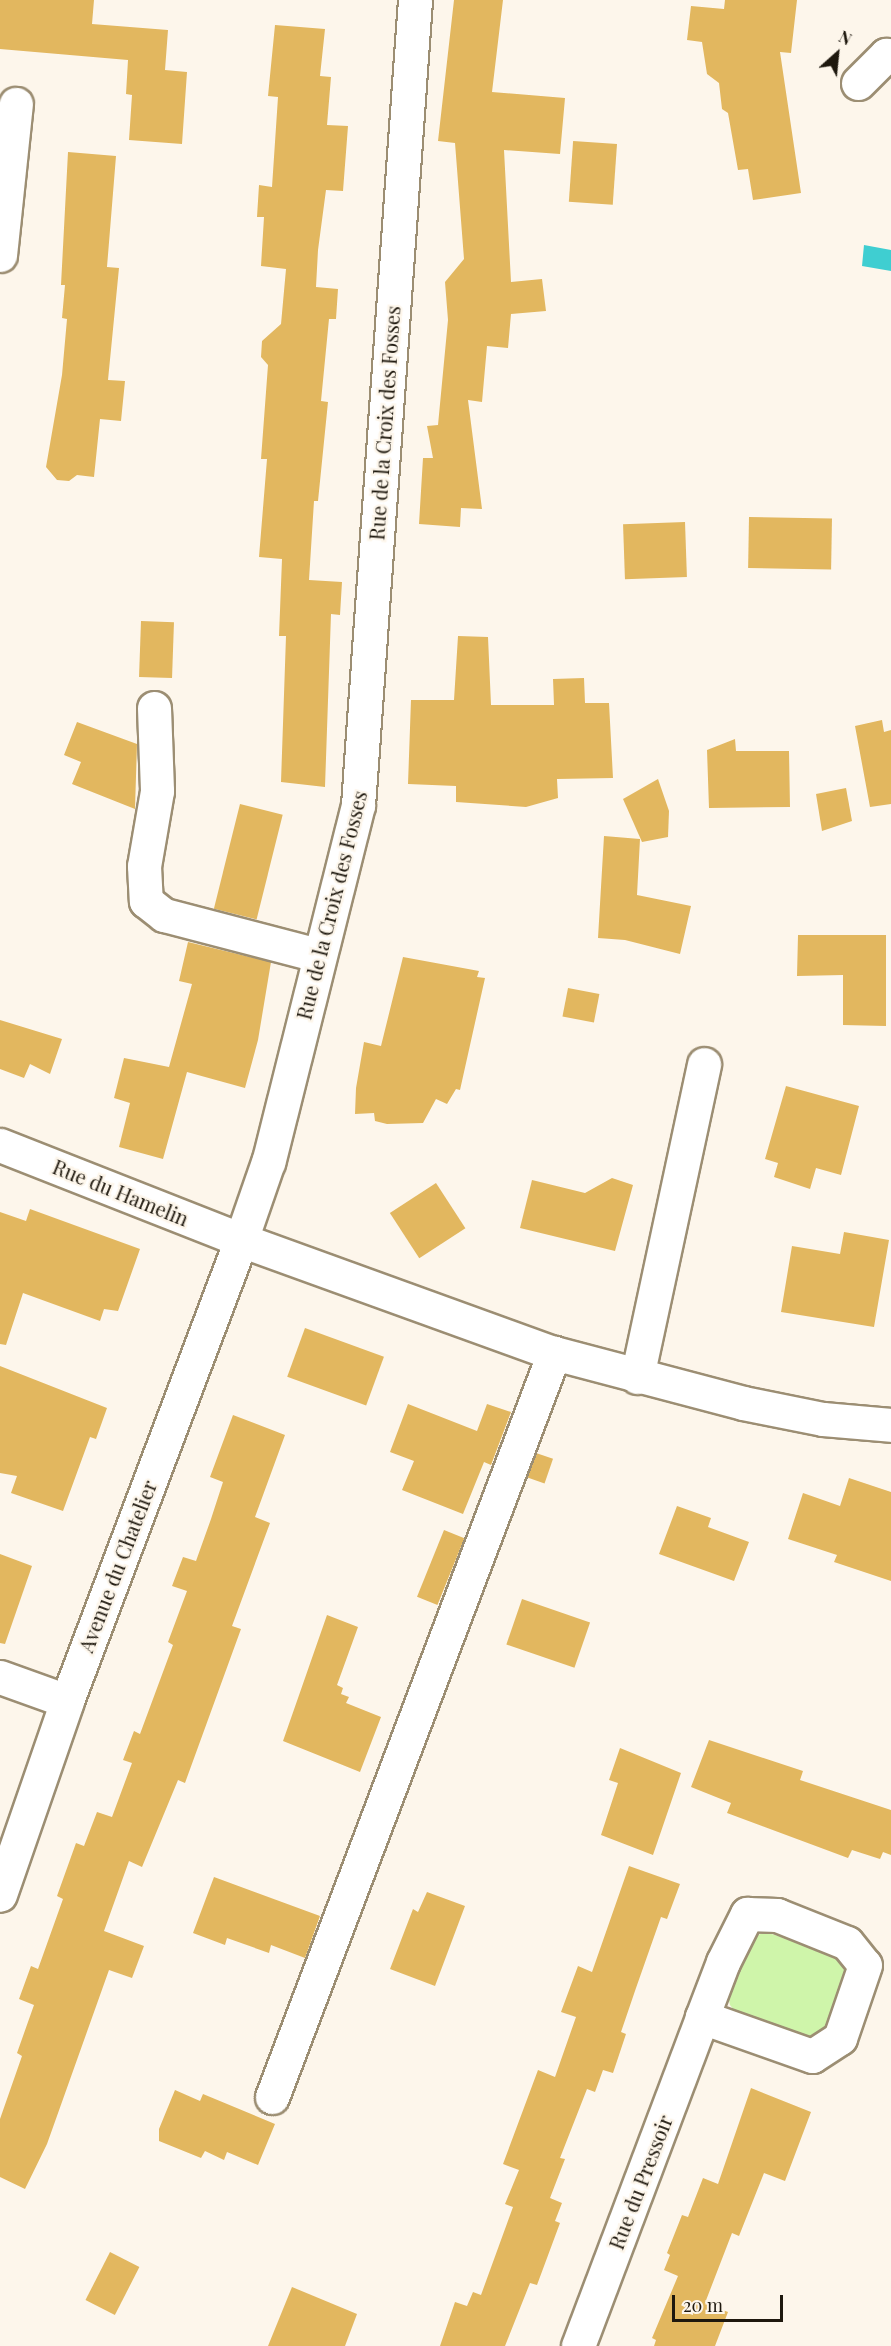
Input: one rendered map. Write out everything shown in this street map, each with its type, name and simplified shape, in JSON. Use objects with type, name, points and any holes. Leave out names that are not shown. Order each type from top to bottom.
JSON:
[{"type":"street","name":"Rue de la Croix des Fosses","points":[[241,1240],[268,1162],[318,954],[358,805],[365,744],[415,0]]},
{"type":"street","points":[[858,83],[886,55],[891,56]]},
{"type":"street","points":[[0,255],[16,104]]},
{"type":"street","points":[[154,708],[157,791],[144,866],[146,901],[164,915],[318,954]]},
{"type":"street","points":[[637,1377],[704,1064]]},
{"type":"street","name":"Rue du Hamelin","points":[[0,1145],[241,1240]]},
{"type":"street","points":[[241,1240],[554,1353],[637,1377],[823,1419],[891,1425]]},
{"type":"street","name":"Avenue du Chatelier","points":[[0,1895],[67,1701],[241,1240]]},
{"type":"street","points":[[272,2097],[554,1353]]},
{"type":"street","points":[[0,1677],[67,1701]]},
{"type":"street","name":"Rue du Pressoir","points":[[578,2346],[702,2017],[747,1914],[777,1915],[847,1943],[865,1965],[840,2038],[812,2056],[702,2017]]},
{"type":"green space","points":[[765,1932],[837,1954],[844,1963],[847,1971],[830,2026],[812,2038],[737,2014],[730,2005],[728,1996],[749,1939]]},
{"type":"water","points":[[864,245],[891,250],[891,271],[862,266]]},
{"type":"building","points":[[0,0],[94,0],[92,24],[168,30],[165,70],[187,72],[182,144],[129,140],[132,95],[126,94],[128,60],[0,49]]},
{"type":"building","points":[[454,0],[503,0],[492,92],[565,98],[560,154],[504,150],[511,282],[542,279],[546,311],[511,314],[508,348],[487,346],[482,402],[468,400],[482,509],[461,508],[460,527],[419,524],[423,458],[433,458],[427,426],[438,425],[448,320],[445,282],[464,259],[455,143],[438,141]]},
{"type":"building","points":[[725,0],[797,0],[791,53],[780,52],[801,193],[753,200],[748,169],[738,170],[728,113],[722,109],[719,83],[707,74],[702,42],[687,40],[691,6],[724,9]]},
{"type":"building","points":[[275,25],[325,29],[320,76],[331,77],[327,125],[348,126],[343,191],[326,190],[318,250],[316,287],[338,289],[336,319],[329,319],[321,401],[328,402],[318,501],[314,501],[309,580],[342,582],[340,615],[331,614],[325,787],[281,782],[286,636],[279,636],[282,559],[259,557],[267,459],[261,459],[268,365],[261,357],[262,341],[281,324],[286,269],[261,266],[264,217],[257,217],[259,185],[272,187],[278,97],[268,96]]},
{"type":"building","points":[[573,141],[617,144],[613,205],[569,202]]},
{"type":"building","points":[[68,152],[116,156],[107,267],[119,268],[108,380],[125,381],[121,421],[100,419],[94,477],[77,475],[69,481],[57,480],[46,467],[62,375],[67,319],[62,318],[65,285],[61,285]]},
{"type":"building","points":[[749,517],[832,518],[831,569],[748,568]]},
{"type":"building","points":[[685,522],[687,577],[625,579],[623,524]]},
{"type":"building","points":[[141,621],[174,622],[172,678],[139,677]]},
{"type":"building","points":[[458,636],[488,637],[491,705],[554,705],[553,679],[584,678],[585,703],[609,703],[613,778],[557,779],[558,798],[526,807],[456,802],[456,786],[408,784],[411,700],[454,700]]},
{"type":"building","points":[[882,720],[884,732],[891,730],[891,804],[870,807],[855,726]]},
{"type":"building","points":[[77,722],[137,744],[135,809],[72,784],[81,762],[64,755]]},
{"type":"building","points":[[735,739],[736,751],[789,751],[790,807],[709,808],[707,750]]},
{"type":"building","points":[[658,779],[669,811],[668,837],[642,842],[623,799]]},
{"type":"building","points":[[846,788],[852,821],[822,831],[816,794]]},
{"type":"building","points":[[240,804],[283,815],[257,919],[214,909]]},
{"type":"building","points":[[604,836],[640,839],[637,895],[691,906],[680,954],[625,940],[598,938]]},
{"type":"building","points":[[798,935],[886,935],[886,1026],[843,1025],[843,975],[797,976]]},
{"type":"building","points":[[188,942],[271,962],[258,1040],[245,1088],[187,1072],[163,1159],[119,1147],[130,1103],[114,1098],[124,1058],[169,1067],[192,984],[179,981]]},
{"type":"building","points":[[403,957],[479,971],[477,977],[485,978],[460,1090],[456,1089],[447,1104],[436,1099],[423,1123],[387,1124],[375,1121],[374,1113],[355,1114],[356,1088],[364,1042],[381,1046]]},
{"type":"building","points":[[568,988],[599,994],[594,1023],[562,1016]]},
{"type":"building","points":[[0,1020],[62,1039],[50,1074],[30,1064],[24,1078],[0,1069]]},
{"type":"building","points":[[786,1086],[859,1106],[841,1175],[816,1168],[810,1189],[774,1177],[778,1163],[765,1159]]},
{"type":"building","points":[[612,1178],[633,1185],[615,1251],[520,1228],[532,1180],[585,1193]]},
{"type":"building","points":[[436,1183],[465,1228],[419,1258],[390,1213]]},
{"type":"building","points":[[30,1209],[140,1249],[118,1311],[104,1309],[100,1321],[23,1293],[6,1345],[0,1344],[0,1212],[26,1221]]},
{"type":"building","points":[[844,1232],[889,1240],[874,1327],[781,1312],[792,1246],[840,1254]]},
{"type":"building","points":[[305,1328],[384,1357],[366,1406],[287,1377]]},
{"type":"building","points":[[0,1366],[107,1408],[96,1439],[90,1437],[63,1511],[11,1493],[17,1476],[0,1473]]},
{"type":"building","points":[[408,1404],[477,1431],[487,1404],[511,1412],[491,1465],[484,1462],[463,1514],[402,1490],[414,1461],[390,1452]]},
{"type":"building","points":[[233,1415],[285,1435],[255,1517],[270,1523],[232,1626],[241,1629],[185,1783],[178,1780],[142,1867],[129,1861],[104,1931],[144,1946],[132,1978],[109,1970],[47,2144],[25,2189],[0,2177],[0,2119],[22,2056],[17,2053],[34,2005],[19,1999],[31,1966],[38,1969],[63,1899],[57,1896],[76,1843],[84,1846],[97,1812],[112,1817],[132,1763],[123,1760],[134,1731],[140,1734],[173,1645],[168,1642],[187,1591],[172,1586],[183,1557],[196,1561],[211,1519],[223,1482],[210,1477]]},
{"type":"building","points":[[536,1453],[553,1459],[545,1483],[528,1478]]},
{"type":"building","points":[[849,1478],[891,1492],[891,1581],[834,1562],[837,1555],[788,1539],[803,1493],[840,1506]]},
{"type":"building","points":[[677,1506],[711,1518],[708,1527],[749,1542],[734,1581],[659,1554]]},
{"type":"building","points":[[444,1530],[464,1538],[437,1605],[417,1597]]},
{"type":"building","points":[[0,1554],[32,1566],[5,1644],[0,1643]]},
{"type":"building","points":[[522,1599],[590,1622],[574,1668],[506,1644]]},
{"type":"building","points":[[327,1615],[358,1627],[337,1685],[343,1688],[341,1694],[349,1697],[346,1703],[381,1717],[360,1772],[283,1741]]},
{"type":"building","points":[[709,1740],[803,1771],[800,1780],[891,1810],[891,1855],[883,1852],[880,1859],[852,1850],[848,1858],[727,1813],[731,1803],[691,1787]]},
{"type":"building","points":[[620,1748],[681,1773],[653,1855],[601,1835],[618,1783],[609,1780]]},
{"type":"building","points":[[629,1866],[680,1884],[667,1919],[661,1917],[621,2032],[626,2034],[613,2073],[603,2070],[595,2092],[587,2089],[560,2158],[565,2159],[550,2198],[562,2203],[555,2221],[560,2223],[537,2285],[530,2283],[505,2346],[440,2346],[455,2302],[467,2306],[473,2292],[481,2295],[513,2207],[505,2204],[519,2170],[503,2164],[538,2070],[555,2077],[576,2017],[561,2012],[578,1966],[592,1972]]},
{"type":"building","points":[[214,1877],[320,1916],[305,1958],[271,1945],[269,1953],[227,1938],[225,1945],[193,1933]]},
{"type":"building","points":[[427,1892],[465,1906],[435,1986],[390,1969],[413,1909],[418,1912]]},
{"type":"building","points":[[751,2088],[811,2112],[785,2181],[764,2173],[739,2236],[732,2233],[705,2303],[728,2312],[715,2346],[654,2346],[656,2340],[652,2338],[678,2276],[664,2270],[670,2255],[667,2253],[682,2215],[688,2217],[703,2178],[718,2184]]},
{"type":"building","points":[[175,2090],[200,2101],[203,2094],[275,2124],[258,2165],[227,2152],[224,2160],[205,2151],[201,2158],[159,2141],[159,2129]]},
{"type":"building","points":[[110,2252],[139,2267],[115,2315],[85,2300]]},
{"type":"building","points":[[292,2287],[357,2314],[345,2346],[268,2346]]}]
